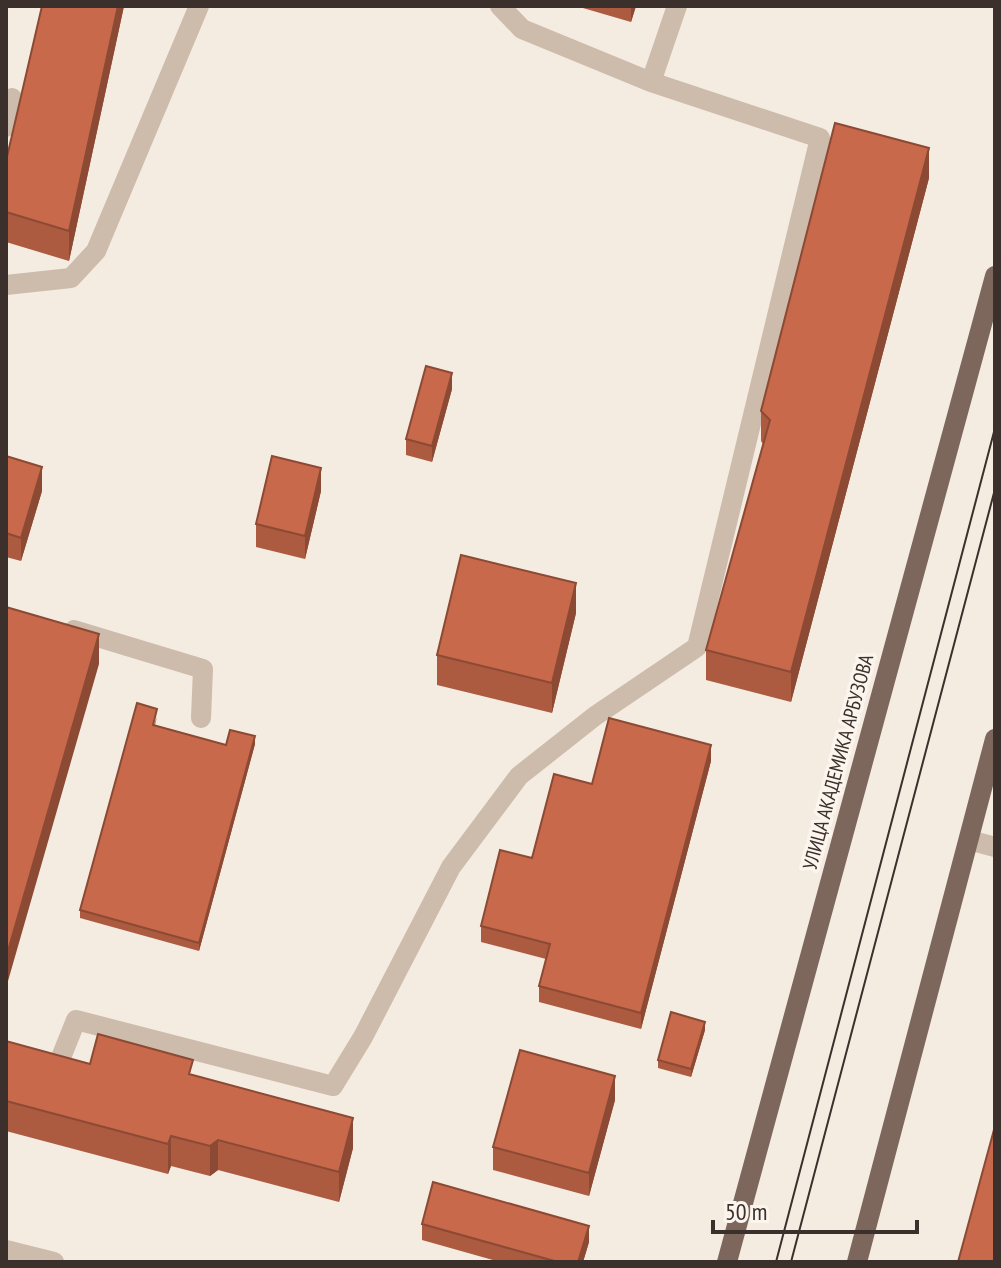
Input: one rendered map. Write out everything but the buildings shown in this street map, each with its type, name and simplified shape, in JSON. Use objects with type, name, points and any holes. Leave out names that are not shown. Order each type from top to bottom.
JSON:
[{"type":"main road","name":"УЛИЦА АКАДЕМИКА АРБУЗОВА","points":[[727,1262],[995,276]]},
{"type":"main road","points":[[857,1262],[995,739]]},
{"type":"street","points":[[6,285],[71,278],[96,251],[199,6]]},
{"type":"street","points":[[6,1051],[58,1065],[76,1020],[333,1086],[363,1037],[451,867],[519,776],[595,716],[697,647],[820,138],[651,82],[522,29],[500,6]]},
{"type":"street","points":[[651,82],[677,6]]},
{"type":"street","points":[[6,127],[12,98]]},
{"type":"street","points":[[51,623],[203,669],[201,718]]},
{"type":"street","points":[[969,840],[995,847]]},
{"type":"street","points":[[6,1250],[54,1262]]},
{"type":"tram line","points":[[776,1262],[995,428]]},
{"type":"tram line","points":[[791,1262],[995,489]]}]
